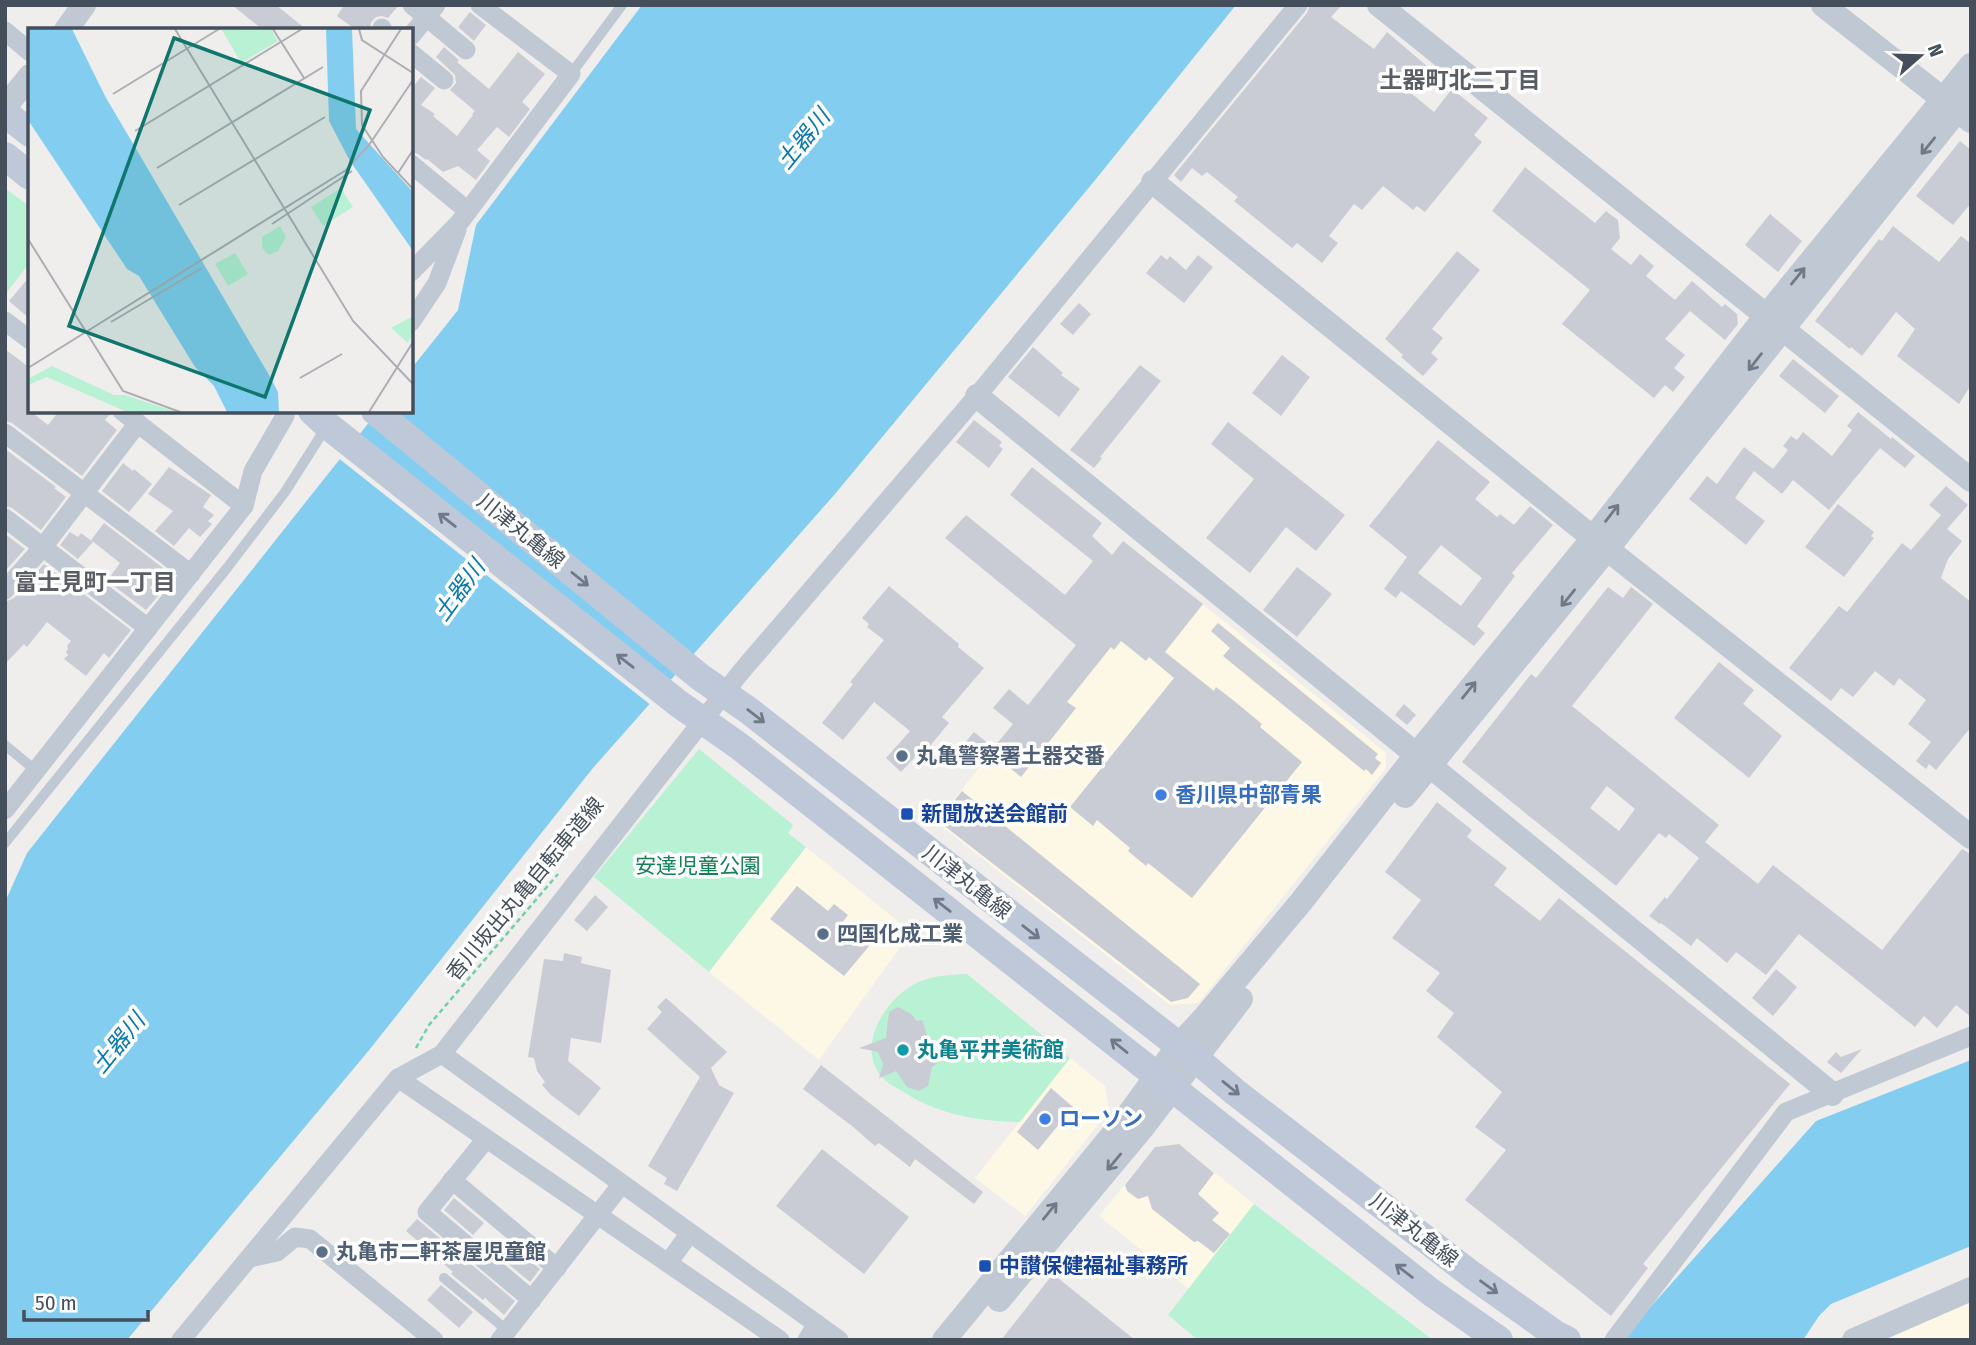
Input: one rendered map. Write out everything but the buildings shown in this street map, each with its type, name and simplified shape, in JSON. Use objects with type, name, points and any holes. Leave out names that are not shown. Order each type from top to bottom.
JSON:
[{"type":"main road","points":[[5,113],[28,131]]},
{"type":"main road","points":[[5,156],[28,174]]},
{"type":"main road","name":"川津丸亀線","points":[[377,413],[700,677],[748,710],[1472,1275],[1567,1340]]},
{"type":"main road","name":"川津丸亀線","points":[[308,417],[679,704],[730,739],[1432,1293],[1499,1340]]},
{"type":"street","points":[[67,28],[84,5]]},
{"type":"street","points":[[413,270],[464,217],[571,74],[481,5]]},
{"type":"street","points":[[181,1340],[398,1078],[442,1054],[723,694],[976,396],[1298,5]]},
{"type":"street","points":[[1379,5],[1971,480]]},
{"type":"street","points":[[1823,5],[1960,106]]},
{"type":"street","points":[[413,32],[425,9],[466,50]]},
{"type":"street","points":[[5,31],[28,50]]},
{"type":"street","points":[[413,55],[444,80]]},
{"type":"street","points":[[966,1340],[1187,1052],[1203,1018],[1424,760],[1774,322],[1960,106],[1971,65]]},
{"type":"street","points":[[5,107],[28,78]]},
{"type":"street","points":[[413,166],[464,217]]},
{"type":"street","points":[[1153,182],[1600,543],[1971,837]]},
{"type":"street","points":[[413,319],[437,283],[464,217]]},
{"type":"street","points":[[5,321],[28,338]]},
{"type":"street","points":[[976,396],[1832,1094]]},
{"type":"street","points":[[124,413],[244,506]]},
{"type":"street","points":[[5,810],[244,506],[253,471],[308,417]]},
{"type":"street","points":[[5,590],[43,547],[138,424]]},
{"type":"street","points":[[5,433],[191,574]]},
{"type":"street","points":[[5,518],[148,628]]},
{"type":"street","points":[[1614,1340],[1786,1112],[1971,1036]]},
{"type":"street","points":[[442,1054],[690,1233],[812,1332],[839,1340]]},
{"type":"street","points":[[398,1078],[780,1340]]},
{"type":"street","points":[[944,1340],[1123,1122],[1164,1083]]},
{"type":"street","points":[[486,1139],[427,1212],[532,1300]]},
{"type":"street","points":[[453,1180],[557,1268]]},
{"type":"street","points":[[504,1335],[621,1185]]},
{"type":"street","points":[[668,1263],[690,1233]]},
{"type":"street","points":[[250,1258],[277,1252],[295,1237],[310,1239],[434,1340]]},
{"type":"street","points":[[1854,1340],[1971,1289]]},
{"type":"lane","points":[[571,74],[622,5]]},
{"type":"lane","points":[[5,843],[285,492],[308,417]]},
{"type":"lane","points":[[5,745],[35,770]]},
{"type":"lane","points":[[444,1278],[504,1335]]},
{"type":"path","name":"香川坂出丸亀自転車道線","points":[[398,1078],[429,1025],[559,873]]},
{"type":"shaded area","name":"香川県中部青果","points":[[1146,558],[1386,753],[1386,768],[1198,1003],[1170,1005],[936,822]]},
{"type":"shaded area","points":[[806,847],[911,932],[819,1060],[709,972]]},
{"type":"shaded area","points":[[1070,1058],[1105,1086],[1109,1111],[1025,1216],[975,1178]]},
{"type":"shaded area","points":[[1179,1144],[1254,1204],[1189,1289],[1099,1216],[1155,1147]]},
{"type":"shaded area","points":[[1971,1300],[1971,1340],[1873,1340]]},
{"type":"green space","points":[[5,188],[28,205],[28,265],[5,295]]},
{"type":"green space","name":"安達児童公園","points":[[699,749],[792,824],[788,833],[806,847],[709,972],[594,877]]},
{"type":"green space","points":[[967,974],[1070,1058],[1020,1122],[974,1118],[930,1106],[887,1082],[874,1062],[874,1035],[879,1021],[896,998],[907,988],[924,980]]},
{"type":"green space","points":[[1254,1204],[1433,1340],[1198,1340],[1168,1315]]},
{"type":"water","name":"土器川","points":[[642,5],[1236,5],[835,494],[593,768],[370,1049],[127,1340],[5,1340],[5,902],[27,853],[376,413],[413,413],[413,366],[458,310],[476,225]]},
{"type":"water","points":[[1971,1060],[1971,1246],[1831,1304],[1819,1316],[1803,1340],[1622,1339],[1816,1121]]},
{"type":"pier","points":[[355,434],[672,684],[652,706],[337,457]]},
{"type":"place","name":"丸亀警察署土器交番","points":[[902,756]]},
{"type":"place","name":"香川県中部青果","points":[[1161,795]]},
{"type":"place","name":"新聞放送会館前","points":[[907,814]]},
{"type":"place","name":"四国化成工業","points":[[823,934]]},
{"type":"place","name":"丸亀平井美術館","points":[[903,1050]]},
{"type":"place","name":"ローソン","points":[[1045,1119]]},
{"type":"place","name":"丸亀市二軒茶屋児童館","points":[[322,1252]]},
{"type":"place","name":"中讃保健福祉事務所","points":[[985,1266]]},
{"type":"district","name":"土器町北二丁目","points":[[1460,80]]},
{"type":"district","name":"富士見町一丁目","points":[[95,582]]}]
